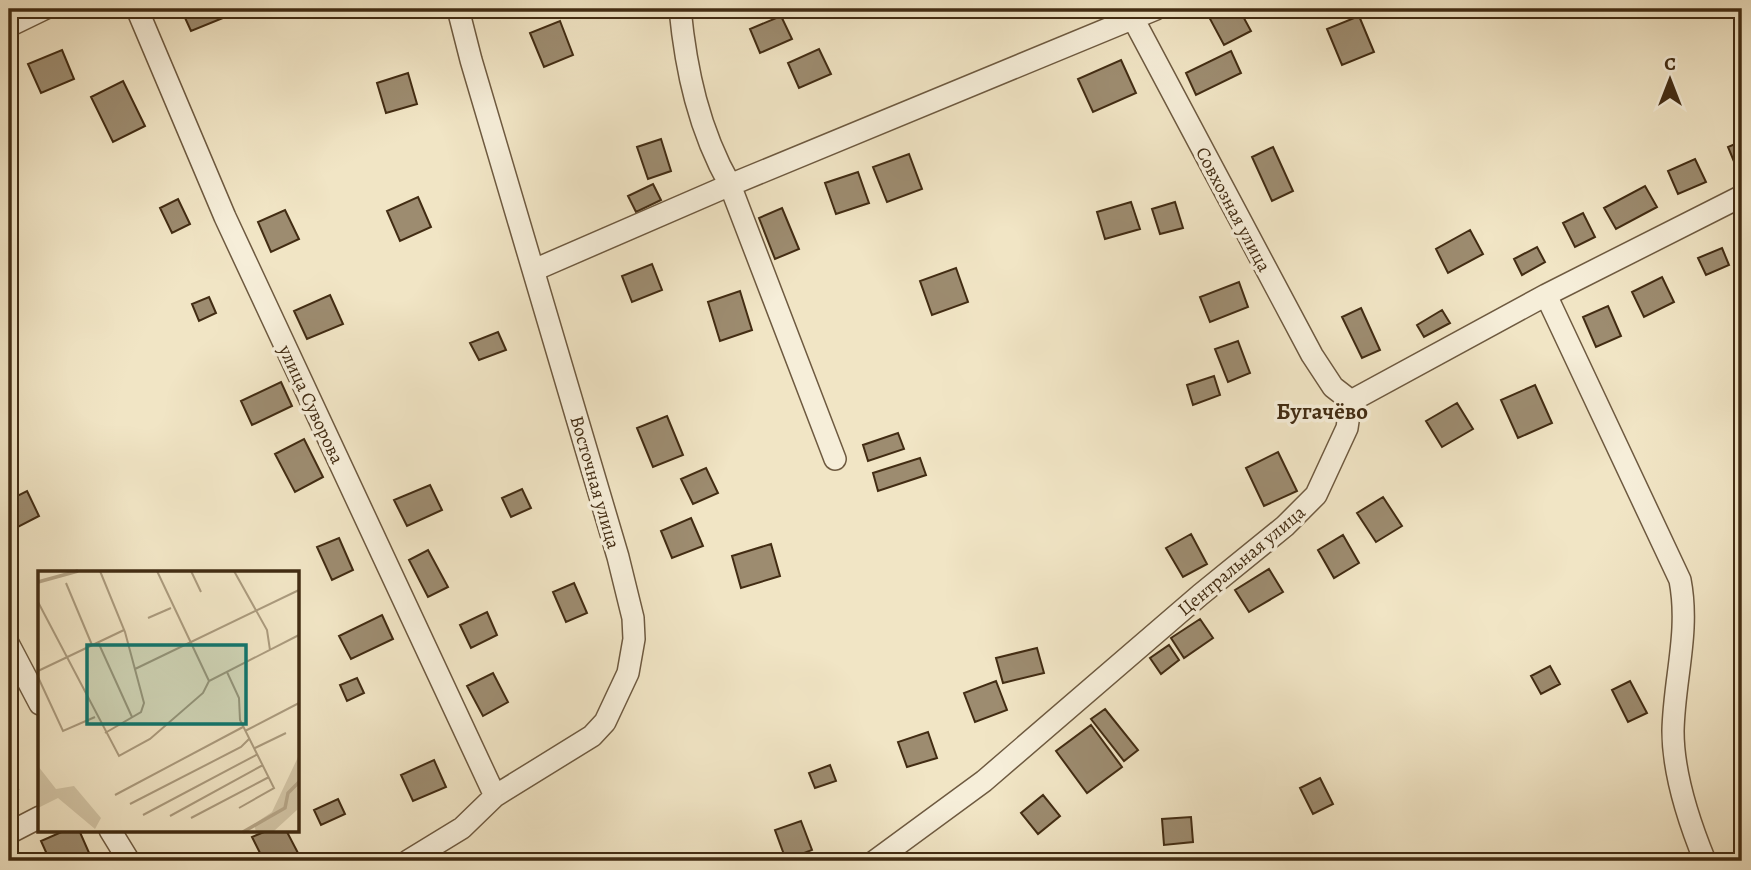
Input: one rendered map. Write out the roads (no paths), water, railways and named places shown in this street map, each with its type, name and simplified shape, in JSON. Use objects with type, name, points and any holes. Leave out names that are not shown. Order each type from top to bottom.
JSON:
[{"type":"street","points":[[9,26],[44,9]]},
{"type":"street","name":"улица Суворова","points":[[137,9],[225,217],[495,796]]},
{"type":"street","name":"Восточная улица","points":[[408,861],[462,828],[495,796],[592,736],[605,722],[628,673],[634,639],[633,618],[618,557],[458,9]]},
{"type":"street","points":[[680,9],[685,61],[710,151],[730,185],[835,459]]},
{"type":"street","points":[[534,270],[1131,14],[1156,9]]},
{"type":"street","name":"Совхозная улица","points":[[1131,14],[1312,355],[1334,387],[1351,401]]},
{"type":"street","points":[[1351,401],[1546,295],[1742,196]]},
{"type":"street","points":[[1546,295],[1680,580],[1685,623],[1673,732],[1691,828],[1706,861]]},
{"type":"street","name":"Центральная улица","points":[[875,861],[984,781],[1200,595],[1285,526],[1316,495],[1347,428],[1351,401]]},
{"type":"street","points":[[9,645],[38,700]]},
{"type":"street","points":[[9,833],[38,818]]},
{"type":"street","points":[[111,832],[129,861]]},
{"type":"district","name":"Бугачёво","points":[[1322,411]]}]
